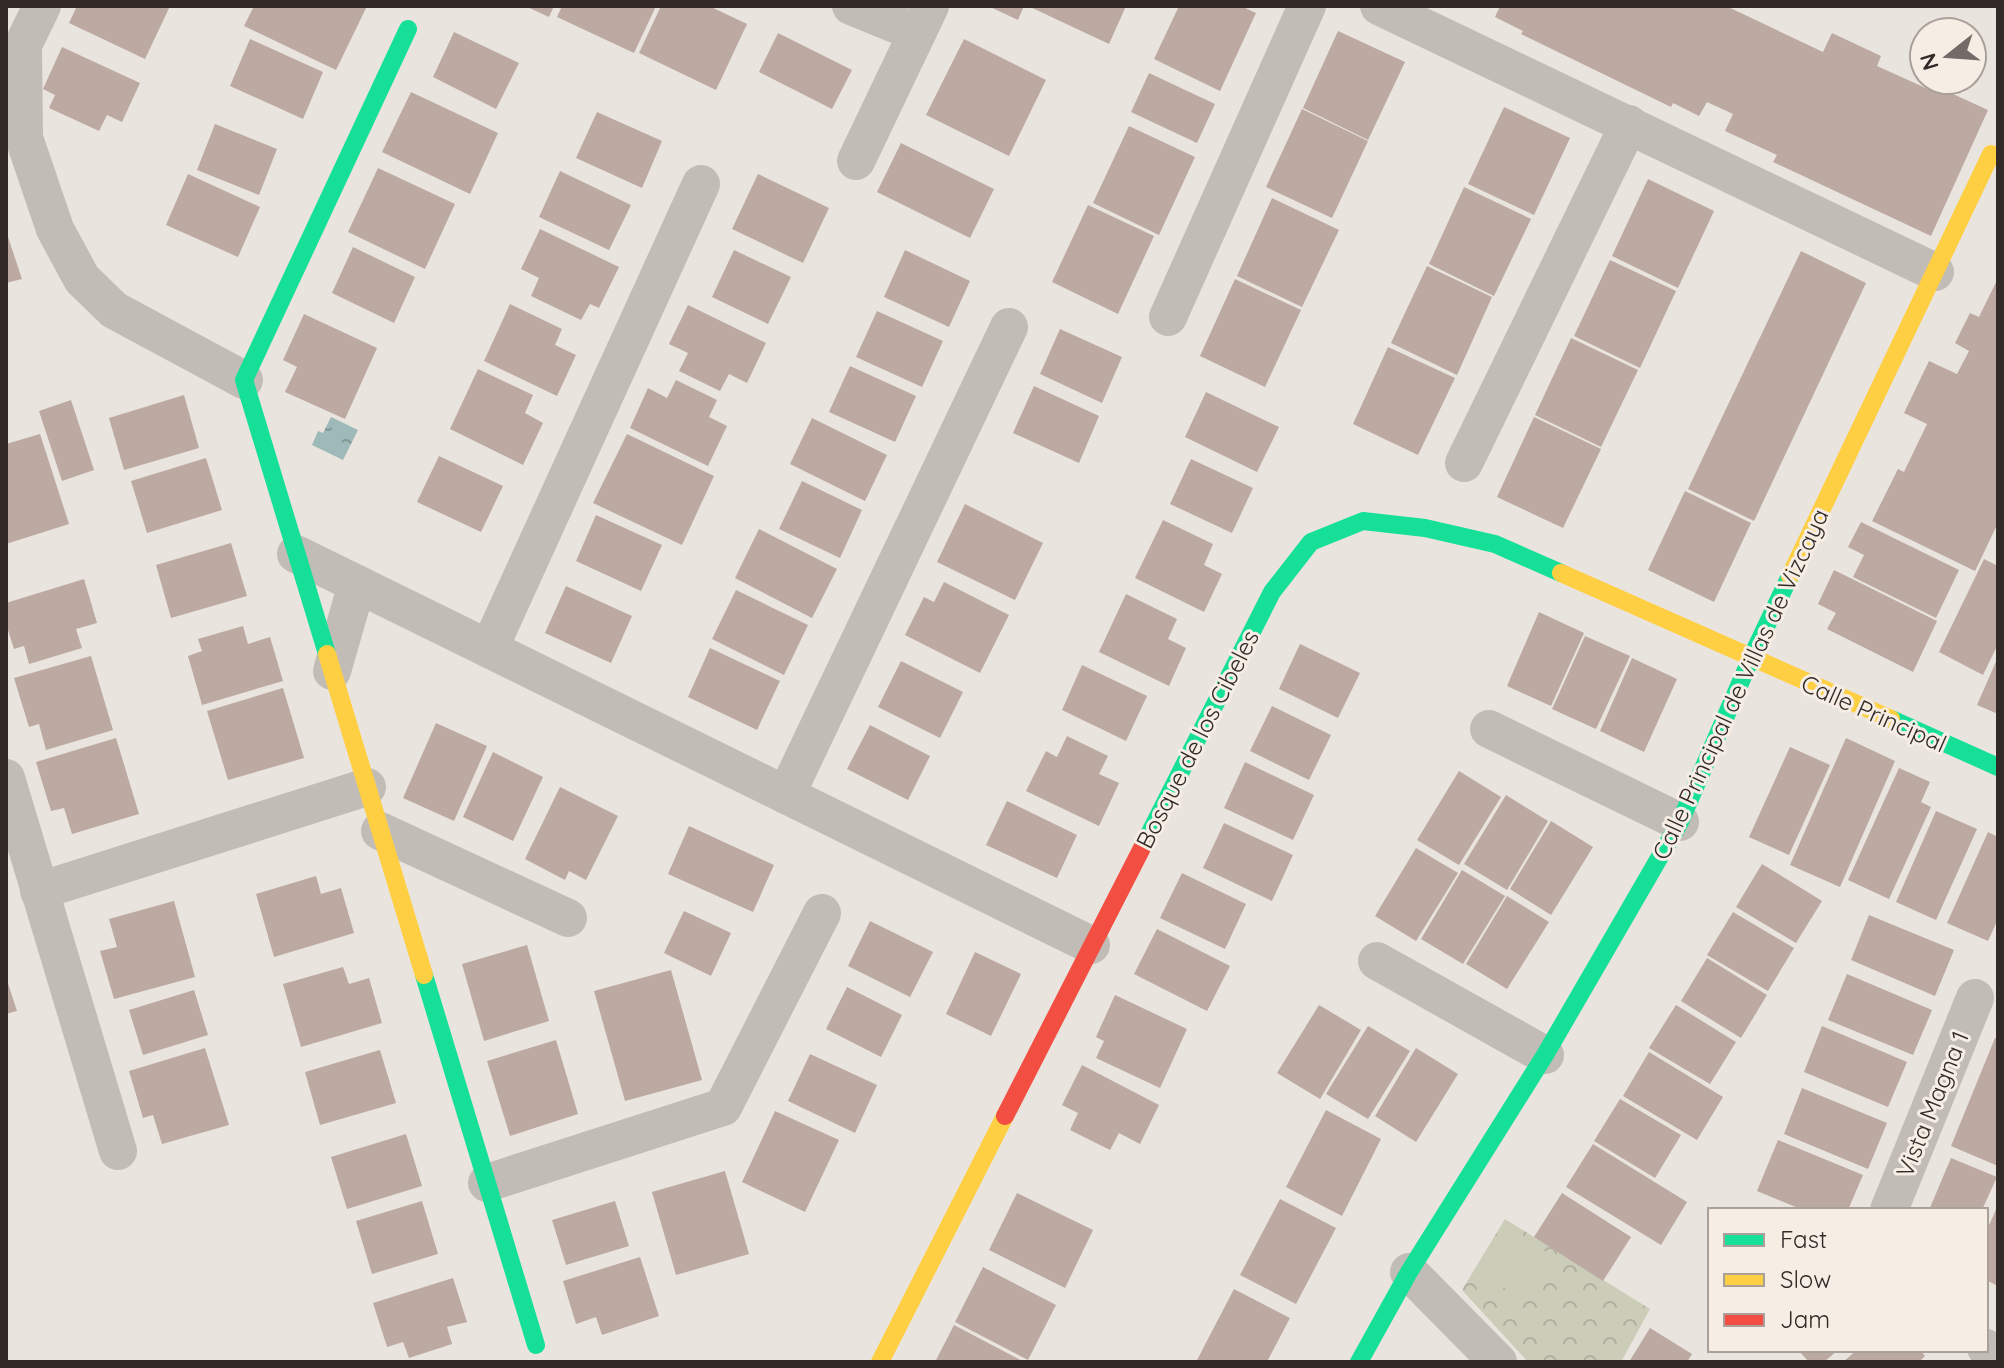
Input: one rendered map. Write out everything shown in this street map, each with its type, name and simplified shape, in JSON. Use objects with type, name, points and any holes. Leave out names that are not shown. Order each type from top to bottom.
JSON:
[{"type":"street","points":[[42,6],[23,45],[24,138],[55,229],[82,279],[114,310],[244,380]]},
{"type":"street","points":[[851,6],[924,20],[856,161]]},
{"type":"street","points":[[1168,317],[1307,6]]},
{"type":"street","points":[[1379,6],[1935,272]]},
{"type":"street","points":[[408,29],[244,380],[536,1345]]},
{"type":"street","points":[[1464,463],[1629,124]]},
{"type":"street","name":"Calle Principal de Villas de Vizcaya","points":[[1359,1362],[1409,1272],[1545,1055],[1680,822],[1751,658],[1991,154]]},
{"type":"street","points":[[489,649],[701,184]]},
{"type":"street","points":[[786,795],[1009,327]]},
{"type":"street","name":"Bosque de los Cibeles","points":[[880,1362],[1272,592],[1311,542],[1363,521],[1425,528],[1495,544],[1751,658]]},
{"type":"street","points":[[296,554],[1091,945]]},
{"type":"street","points":[[332,671],[357,584]]},
{"type":"street","name":"Calle Principal","points":[[1751,658],[1998,767]]},
{"type":"street","points":[[1489,729],[1680,822]]},
{"type":"street","points":[[6,778],[118,1151]]},
{"type":"street","points":[[39,891],[367,787]]},
{"type":"street","points":[[380,831],[568,918]]},
{"type":"street","points":[[487,1183],[723,1107],[822,913]]},
{"type":"street","points":[[1377,961],[1545,1055]]},
{"type":"street","name":"Vista Magna 1","points":[[1890,1208],[1975,998]]},
{"type":"street","points":[[1409,1272],[1498,1362]]},
{"type":"green space","points":[[1505,1219],[1650,1309],[1621,1362],[1528,1362],[1462,1290]]},
{"type":"green space","points":[[1505,1227],[1548,1253],[1521,1298],[1478,1272]]},
{"type":"water","points":[[331,417],[358,430],[343,460],[312,445],[318,431],[323,433]]},
{"type":"building","points":[[77,6],[170,6],[145,59],[69,23]]},
{"type":"building","points":[[254,6],[367,6],[336,70],[244,26]]},
{"type":"building","points":[[525,6],[554,6],[549,17]]},
{"type":"building","points":[[562,6],[656,6],[634,53],[557,17]]},
{"type":"building","points":[[661,6],[709,6],[747,24],[716,90],[639,53]]},
{"type":"building","points":[[988,6],[1024,6],[1018,20]]},
{"type":"building","points":[[1028,6],[1126,6],[1109,44]]},
{"type":"building","points":[[1179,6],[1241,6],[1256,13],[1220,91],[1154,59]]},
{"type":"building","points":[[1500,6],[1726,6],[1823,52],[1832,33],[1881,56],[1877,66],[1908,80],[1908,96],[1957,96],[1988,110],[1931,236],[1773,162],[1777,155],[1725,131],[1733,114],[1707,102],[1699,116],[1673,103],[1671,107],[1521,34],[1523,31],[1495,17]]},
{"type":"building","points":[[1338,31],[1405,62],[1368,140],[1303,108]]},
{"type":"building","points":[[454,32],[519,63],[496,109],[433,77]]},
{"type":"building","points":[[778,33],[852,70],[832,109],[759,72]]},
{"type":"building","points":[[250,39],[323,72],[303,119],[230,86]]},
{"type":"building","points":[[964,39],[1046,80],[1009,156],[926,115]]},
{"type":"building","points":[[62,47],[140,83],[122,122],[107,115],[99,131],[49,108],[55,95],[43,89]]},
{"type":"building","points":[[1149,73],[1215,104],[1197,143],[1131,112]]},
{"type":"building","points":[[411,92],[498,133],[470,194],[382,152]]},
{"type":"building","points":[[1504,107],[1570,138],[1534,215],[1468,184]]},
{"type":"building","points":[[1302,109],[1368,141],[1332,218],[1266,187]]},
{"type":"building","points":[[597,112],[662,141],[642,188],[576,158]]},
{"type":"building","points":[[215,124],[277,149],[259,195],[197,170]]},
{"type":"building","points":[[1129,126],[1195,157],[1159,235],[1093,203]]},
{"type":"building","points":[[901,143],[994,189],[970,238],[877,192]]},
{"type":"building","points":[[378,168],[455,204],[425,269],[348,232]]},
{"type":"building","points":[[560,171],[631,205],[609,250],[539,217]]},
{"type":"building","points":[[188,174],[260,207],[238,257],[166,225]]},
{"type":"building","points":[[758,174],[829,208],[803,263],[732,229]]},
{"type":"building","points":[[1648,179],[1714,211],[1678,288],[1612,256]]},
{"type":"building","points":[[1464,187],[1531,219],[1494,296],[1429,264]]},
{"type":"building","points":[[1272,198],[1339,230],[1302,307],[1237,276]]},
{"type":"building","points":[[1088,205],[1154,236],[1118,314],[1052,282]]},
{"type":"building","points":[[540,229],[619,267],[599,308],[590,304],[581,320],[531,296],[539,278],[521,269]]},
{"type":"building","points":[[6,231],[22,279],[6,283]]},
{"type":"building","points":[[353,247],[415,277],[394,323],[332,293]]},
{"type":"building","points":[[734,250],[791,277],[768,324],[712,297]]},
{"type":"building","points":[[905,250],[970,281],[949,327],[884,297]]},
{"type":"building","points":[[1801,251],[1866,283],[1754,521],[1688,489]]},
{"type":"building","points":[[1610,260],[1676,291],[1640,368],[1574,336]]},
{"type":"building","points":[[1427,266],[1492,297],[1457,375],[1391,343]]},
{"type":"building","points":[[1998,278],[1998,523],[1975,571],[1872,521],[1898,469],[1904,472],[1927,424],[1904,413],[1929,361],[1957,374],[1969,351],[1955,343],[1970,313],[1979,317]]},
{"type":"building","points":[[1235,279],[1301,310],[1265,387],[1200,356]]},
{"type":"building","points":[[510,304],[562,329],[555,345],[576,355],[557,396],[484,361]]},
{"type":"building","points":[[688,305],[766,343],[747,383],[729,374],[720,391],[679,371],[688,353],[669,344]]},
{"type":"building","points":[[877,311],[943,341],[922,387],[856,357]]},
{"type":"building","points":[[304,314],[377,348],[345,419],[285,392],[297,367],[283,360]]},
{"type":"building","points":[[1060,329],[1122,357],[1102,403],[1040,374]]},
{"type":"building","points":[[1571,338],[1638,370],[1601,447],[1535,415]]},
{"type":"building","points":[[1388,347],[1455,378],[1418,455],[1353,424]]},
{"type":"building","points":[[850,366],[916,396],[895,442],[829,412]]},
{"type":"building","points":[[478,369],[533,395],[525,413],[543,423],[523,465],[450,429]]},
{"type":"building","points":[[676,380],[717,400],[709,417],[727,426],[708,466],[630,428],[648,388],[667,398]]},
{"type":"building","points":[[1034,386],[1099,416],[1079,463],[1013,433]]},
{"type":"building","points":[[1206,392],[1279,427],[1257,472],[1185,437]]},
{"type":"building","points":[[184,395],[199,448],[124,470],[109,418]]},
{"type":"building","points":[[71,400],[94,470],[62,481],[39,411]]},
{"type":"building","points":[[1534,417],[1601,449],[1563,528],[1497,497]]},
{"type":"building","points":[[812,418],[887,455],[865,501],[790,464]]},
{"type":"building","points":[[40,434],[69,524],[6,544],[6,444]]},
{"type":"building","points":[[627,434],[714,476],[682,545],[593,503]]},
{"type":"building","points":[[439,456],[503,486],[481,532],[417,502]]},
{"type":"building","points":[[206,458],[222,510],[147,533],[131,481]]},
{"type":"building","points":[[1191,459],[1253,488],[1232,533],[1170,504]]},
{"type":"building","points":[[802,481],[862,510],[840,558],[779,529]]},
{"type":"building","points":[[1685,491],[1751,523],[1714,602],[1648,570]]},
{"type":"building","points":[[965,504],[1043,543],[1015,600],[937,562]]},
{"type":"building","points":[[596,515],[662,545],[641,591],[576,561]]},
{"type":"building","points":[[1163,520],[1213,544],[1204,565],[1222,574],[1204,612],[1135,578]]},
{"type":"building","points":[[1861,522],[1959,570],[1936,618],[1853,577],[1864,555],[1848,547]]},
{"type":"building","points":[[759,529],[837,569],[812,618],[735,578]]},
{"type":"building","points":[[231,543],[247,596],[171,618],[156,565]]},
{"type":"building","points":[[1984,559],[1998,566],[1998,644],[1983,675],[1939,652]]},
{"type":"building","points":[[1834,570],[1937,621],[1913,672],[1827,629],[1836,613],[1818,604]]},
{"type":"building","points":[[84,579],[97,623],[76,629],[82,648],[29,664],[24,646],[14,649],[6,624],[6,603]]},
{"type":"building","points":[[944,582],[1009,615],[980,673],[905,635],[924,597],[934,602]]},
{"type":"building","points":[[566,586],[632,616],[611,663],[545,633]]},
{"type":"building","points":[[736,590],[808,625],[784,675],[712,639]]},
{"type":"building","points":[[1126,594],[1177,619],[1168,639],[1186,648],[1169,686],[1099,652]]},
{"type":"building","points":[[1539,612],[1584,633],[1551,706],[1507,686]]},
{"type":"building","points":[[243,626],[248,644],[270,637],[283,681],[202,705],[188,656],[202,651],[198,639]]},
{"type":"building","points":[[1585,636],[1630,656],[1596,729],[1552,709]]},
{"type":"building","points":[[1300,644],[1360,673],[1338,718],[1279,689]]},
{"type":"building","points":[[710,648],[780,681],[757,730],[688,697]]},
{"type":"building","points":[[91,656],[113,730],[46,750],[39,724],[29,727],[14,678]]},
{"type":"building","points":[[1998,657],[1998,714],[1977,705]]},
{"type":"building","points":[[1632,658],[1677,679],[1644,752],[1600,731]]},
{"type":"building","points":[[901,661],[963,692],[940,738],[878,707]]},
{"type":"building","points":[[1082,665],[1147,696],[1126,741],[1062,710]]},
{"type":"building","points":[[283,688],[304,758],[228,780],[207,711]]},
{"type":"building","points":[[1272,706],[1331,735],[1309,780],[1250,751]]},
{"type":"building","points":[[436,723],[487,746],[454,821],[403,798]]},
{"type":"building","points":[[870,725],[930,756],[908,800],[847,769]]},
{"type":"building","points":[[1067,736],[1108,756],[1099,774],[1119,783],[1099,826],[1026,791],[1046,751],[1057,757]]},
{"type":"building","points":[[116,738],[139,814],[72,834],[64,808],[51,811],[36,762]]},
{"type":"building","points":[[1846,738],[1895,761],[1840,887],[1790,865]]},
{"type":"building","points":[[1790,747],[1830,765],[1789,855],[1749,837]]},
{"type":"building","points":[[493,752],[543,777],[513,841],[463,817]]},
{"type":"building","points":[[1245,762],[1314,795],[1293,840],[1224,808]]},
{"type":"building","points":[[1899,768],[1930,782],[1921,802],[1931,807],[1889,899],[1848,880]]},
{"type":"building","points":[[1459,771],[1501,797],[1459,865],[1417,840]]},
{"type":"building","points":[[560,787],[618,816],[586,880],[569,871],[565,880],[525,859]]},
{"type":"building","points":[[1506,795],[1548,821],[1507,890],[1464,864]]},
{"type":"building","points":[[1007,801],[1077,835],[1057,878],[986,845]]},
{"type":"building","points":[[1936,811],[1977,829],[1936,920],[1896,902]]},
{"type":"building","points":[[1551,821],[1593,847],[1551,915],[1510,889]]},
{"type":"building","points":[[1224,823],[1293,855],[1272,901],[1203,868]]},
{"type":"building","points":[[689,826],[774,865],[753,912],[668,874]]},
{"type":"building","points":[[1988,832],[1998,837],[1998,919],[1988,941],[1947,923]]},
{"type":"building","points":[[1416,848],[1458,873],[1416,941],[1375,916]]},
{"type":"building","points":[[1762,864],[1822,901],[1796,943],[1736,907]]},
{"type":"building","points":[[1462,870],[1505,896],[1463,964],[1421,939]]},
{"type":"building","points":[[1182,873],[1246,904],[1225,949],[1160,918]]},
{"type":"building","points":[[316,876],[321,894],[341,888],[354,933],[274,957],[256,894]]},
{"type":"building","points":[[1507,896],[1549,922],[1507,989],[1466,964]]},
{"type":"building","points":[[174,901],[195,977],[114,999],[100,951],[117,947],[109,919]]},
{"type":"building","points":[[684,911],[731,933],[711,976],[664,953]]},
{"type":"building","points":[[1733,912],[1794,948],[1768,991],[1707,955]]},
{"type":"building","points":[[1869,915],[1954,950],[1935,996],[1851,960]]},
{"type":"building","points":[[870,921],[933,952],[910,997],[848,966]]},
{"type":"building","points":[[1157,929],[1230,966],[1207,1011],[1134,974]]},
{"type":"building","points":[[527,945],[549,1021],[484,1041],[462,964]]},
{"type":"building","points":[[975,952],[1021,974],[991,1036],[946,1014]]},
{"type":"building","points":[[1707,958],[1767,995],[1741,1038],[1681,1001]]},
{"type":"building","points":[[343,967],[349,984],[369,978],[382,1023],[301,1047],[283,984]]},
{"type":"building","points":[[671,970],[702,1080],[625,1101],[594,991]]},
{"type":"building","points":[[1847,974],[1932,1010],[1913,1055],[1828,1020]]},
{"type":"building","points":[[6,977],[17,1011],[6,1014]]},
{"type":"building","points":[[847,987],[902,1015],[881,1057],[826,1029]]},
{"type":"building","points":[[194,990],[208,1035],[143,1055],[129,1010]]},
{"type":"building","points":[[1115,995],[1187,1029],[1160,1088],[1096,1058],[1104,1041],[1096,1037]]},
{"type":"building","points":[[1319,1005],[1361,1030],[1320,1099],[1277,1073]]},
{"type":"building","points":[[1676,1005],[1736,1042],[1710,1084],[1649,1048]]},
{"type":"building","points":[[1368,1026],[1410,1051],[1368,1119],[1326,1094]]},
{"type":"building","points":[[1822,1026],[1907,1062],[1888,1107],[1804,1072]]},
{"type":"building","points":[[1995,1038],[1998,1039],[1998,1166],[1951,1146]]},
{"type":"building","points":[[556,1040],[578,1114],[510,1136],[487,1061]]},
{"type":"building","points":[[205,1048],[229,1125],[162,1144],[153,1115],[143,1118],[129,1071]]},
{"type":"building","points":[[1416,1048],[1458,1074],[1416,1142],[1375,1116]]},
{"type":"building","points":[[380,1050],[396,1103],[320,1125],[305,1072]]},
{"type":"building","points":[[1649,1052],[1723,1097],[1697,1140],[1623,1096]]},
{"type":"building","points":[[810,1054],[877,1085],[855,1133],[788,1101]]},
{"type":"building","points":[[1082,1065],[1159,1105],[1140,1144],[1119,1133],[1110,1150],[1070,1130],[1078,1113],[1062,1105]]},
{"type":"building","points":[[1802,1088],[1887,1123],[1868,1169],[1784,1134]]},
{"type":"building","points":[[1620,1099],[1681,1135],[1655,1178],[1594,1141]]},
{"type":"building","points":[[1326,1110],[1381,1139],[1342,1216],[1286,1187]]},
{"type":"building","points":[[775,1111],[839,1140],[805,1212],[742,1182]]},
{"type":"building","points":[[406,1134],[422,1186],[347,1209],[331,1157]]},
{"type":"building","points":[[1778,1140],[1863,1175],[1849,1208],[1798,1208],[1757,1191]]},
{"type":"building","points":[[1593,1144],[1687,1202],[1661,1245],[1566,1187]]},
{"type":"building","points":[[1951,1158],[1997,1177],[1983,1208],[1930,1208]]},
{"type":"building","points":[[725,1171],[749,1254],[676,1275],[652,1192]]},
{"type":"building","points":[[1017,1193],[1093,1230],[1065,1288],[989,1250]]},
{"type":"building","points":[[1562,1193],[1631,1237],[1603,1281],[1534,1237]]},
{"type":"building","points":[[1280,1199],[1336,1228],[1296,1304],[1240,1275]]},
{"type":"building","points":[[422,1201],[438,1254],[372,1274],[356,1221]]},
{"type":"building","points":[[615,1201],[629,1246],[566,1265],[552,1220]]},
{"type":"building","points":[[1998,1205],[1998,1286],[1988,1281],[1988,1228]]},
{"type":"building","points":[[640,1257],[659,1316],[602,1335],[596,1317],[576,1324],[563,1281]]},
{"type":"building","points":[[983,1267],[1056,1305],[1028,1360],[955,1322]]},
{"type":"building","points":[[453,1278],[467,1322],[447,1327],[452,1344],[409,1358],[403,1342],[387,1347],[373,1303]]},
{"type":"building","points":[[1234,1289],[1290,1318],[1267,1362],[1196,1362]]},
{"type":"building","points":[[954,1325],[1024,1362],[935,1362]]},
{"type":"building","points":[[1650,1328],[1692,1354],[1687,1362],[1629,1362]]},
{"type":"building","points":[[1800,1352],[1836,1352],[1824,1362],[1809,1362]]},
{"type":"building","points":[[1855,1352],[1922,1352],[1925,1356],[1919,1362],[1843,1362]]},
{"type":"traffic: fast","points":[[327,654],[244,380],[408,29]]},
{"type":"traffic: fast","points":[[1143,846],[1272,592],[1311,542],[1363,521],[1425,528],[1495,544],[1561,573]]},
{"type":"traffic: fast","points":[[1359,1362],[1409,1272],[1545,1055],[1680,822],[1790,576]]},
{"type":"traffic: fast","points":[[1891,719],[1998,767]]},
{"type":"traffic: fast","points":[[424,975],[536,1345]]},
{"type":"traffic: slow","points":[[1790,576],[1991,154]]},
{"type":"traffic: slow","points":[[1561,573],[1891,719]]},
{"type":"traffic: slow","points":[[327,654],[424,975]]},
{"type":"traffic: slow","points":[[880,1362],[1005,1116]]},
{"type":"traffic: jam","points":[[1005,1116],[1143,846]]}]
